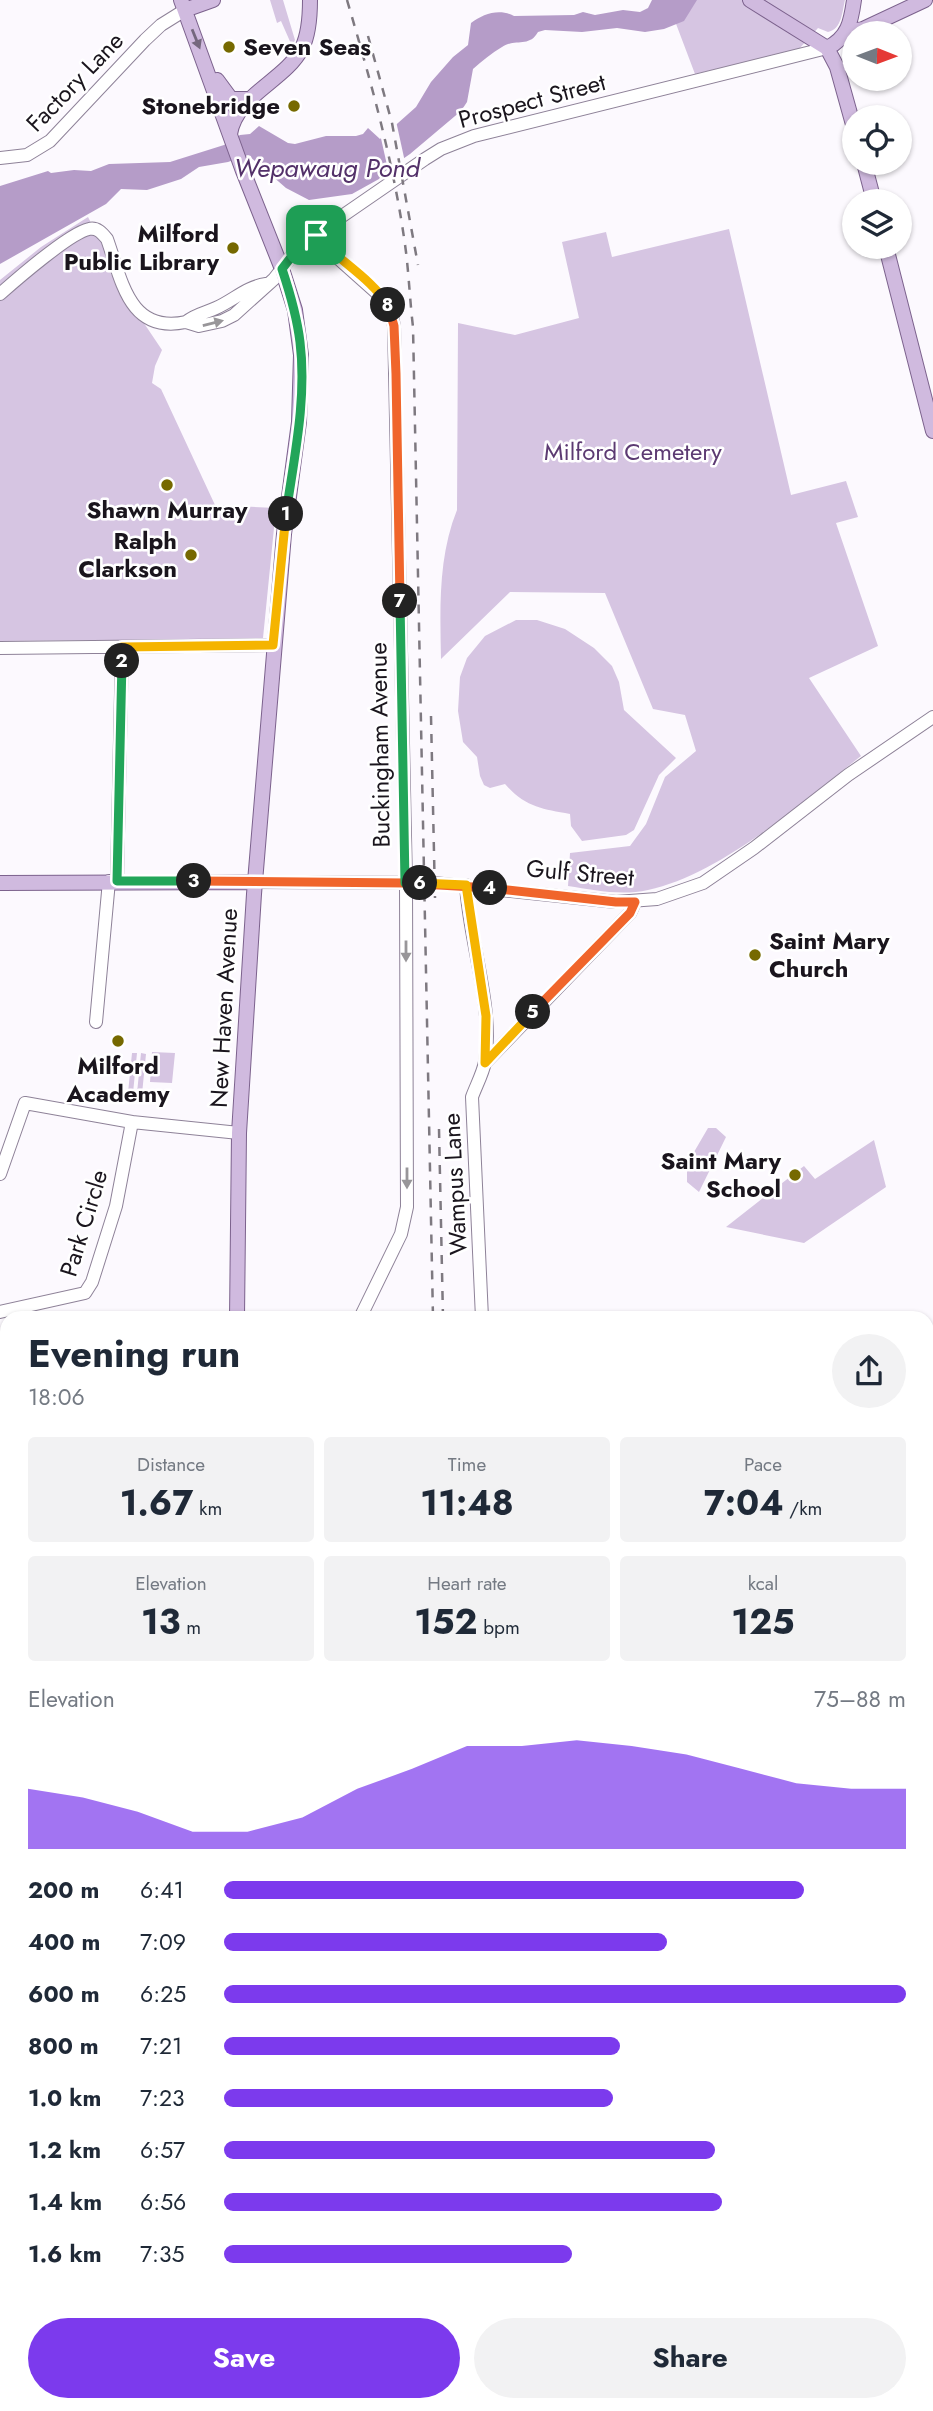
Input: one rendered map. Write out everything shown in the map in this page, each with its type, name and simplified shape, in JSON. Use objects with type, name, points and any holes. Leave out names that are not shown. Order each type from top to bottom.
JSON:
[{"type":"main road","points":[[173,0],[183,5],[213,0]]},
{"type":"main road","points":[[231,136],[235,118],[250,99],[268,85],[299,53],[306,34],[310,0]]},
{"type":"main road","points":[[750,0],[827,48],[837,67],[848,105]]},
{"type":"main road","points":[[849,21],[854,0]]},
{"type":"main road","points":[[880,21],[925,0]]},
{"type":"main road","name":"New Haven Avenue","points":[[183,5],[282,269],[295,310],[302,380],[273,645],[255,882],[239,1133],[237,1311]]},
{"type":"main road","points":[[827,48],[842,38]]},
{"type":"main road","points":[[208,68],[227,97],[234,100],[250,99]]},
{"type":"main road","points":[[889,259],[933,431]]},
{"type":"main road","name":"Gulf Street","points":[[0,883],[255,882]]},
{"type":"street","name":"Factory Lane","points":[[0,158],[27,155],[50,141],[153,32],[183,5]]},
{"type":"street","name":"Prospect Street","points":[[0,294],[65,243],[83,232],[96,229],[107,239],[127,293],[141,315],[160,324],[186,322],[196,314],[216,308],[252,286],[266,284],[295,252],[316,235],[425,159],[455,143],[827,48]]},
{"type":"street","name":"Buckingham Avenue","points":[[316,235],[331,253],[386,301],[394,326],[405,883],[407,1215],[401,1234],[363,1311]]},
{"type":"street","points":[[0,648],[273,645]]},
{"type":"street","points":[[96,1022],[113,881],[122,647]]},
{"type":"street","name":"Gulf Street","points":[[255,882],[466,885],[616,902],[635,902],[678,893],[703,883],[754,849],[848,775],[933,717]]},
{"type":"street","name":"Wampus Lane","points":[[466,885],[486,1016],[485,1063],[472,1097],[482,1311]]},
{"type":"street","points":[[485,1063],[630,913],[635,902]]},
{"type":"street","points":[[0,1174],[25,1103],[132,1122],[239,1133]]},
{"type":"street","name":"Park Circle","points":[[4,1311],[85,1293],[92,1282],[116,1206],[132,1122]]},
{"type":"green space","points":[[270,0],[283,0],[295,40],[292,46],[281,21],[277,23]]},
{"type":"green space","points":[[667,0],[845,0],[841,19],[836,27],[828,32],[818,28],[799,49],[695,74]]},
{"type":"green space","points":[[88,217],[105,250],[111,274],[162,350],[152,383],[161,389],[215,505],[276,508],[261,639],[0,641],[0,280],[41,247]]},
{"type":"green space","name":"Milford Cemetery","points":[[729,229],[791,495],[846,481],[858,517],[836,523],[878,646],[809,678],[861,756],[760,834],[704,869],[676,882],[648,890],[628,892],[568,886],[570,853],[630,846],[646,824],[665,777],[696,751],[685,715],[653,709],[605,593],[510,592],[441,659],[443,565],[457,510],[458,323],[515,335],[579,318],[562,242],[606,232],[612,257]]},
{"type":"green space","points":[[516,620],[537,620],[565,629],[594,648],[612,666],[619,682],[624,710],[676,758],[659,775],[634,830],[626,835],[582,841],[571,826],[570,814],[527,802],[505,784],[490,788],[484,785],[477,757],[463,742],[458,711],[460,677],[467,658],[485,636]]},
{"type":"green space","points":[[152,1052],[175,1053],[172,1083],[150,1082]]},
{"type":"green space","points":[[132,1053],[137,1053],[133,1093],[128,1093]]},
{"type":"green space","points":[[141,1053],[146,1054],[142,1094],[137,1093]]},
{"type":"green space","points":[[708,1128],[716,1128],[726,1137],[699,1192],[687,1182],[687,1164]]},
{"type":"green space","points":[[874,1140],[886,1187],[804,1243],[726,1227],[804,1166],[815,1179]]},
{"type":"water","name":"Wepawaug Pond","points":[[652,0],[697,0],[684,21],[664,29],[645,32],[617,28],[582,32],[545,30],[538,32],[531,40],[507,44],[473,69],[467,102],[461,111],[384,172],[379,179],[352,194],[309,200],[286,188],[248,155],[199,167],[181,179],[147,190],[121,189],[106,204],[0,264],[0,186],[48,171],[91,171],[109,164],[170,162],[224,145],[240,135],[250,134],[259,126],[288,143],[295,144],[326,136],[356,136],[363,134],[368,128],[380,139],[416,107],[431,82],[453,57],[468,45],[471,23],[481,17],[497,12],[514,16],[574,15],[583,12],[595,15],[623,10],[640,12],[648,8]]},
{"type":"pier","points":[[396,121],[405,162],[389,174],[380,134]]},
{"type":"railway","points":[[347,0],[396,188],[406,252],[413,327],[433,1311]]},
{"type":"railway","points":[[368,36],[392,123],[418,265]]},
{"type":"railway","points":[[431,716],[435,898]]},
{"type":"railway","points":[[439,1129],[443,1311]]},
{"type":"place","name":"Seven Seas","points":[[229,47]]},
{"type":"place","name":"Stonebridge","points":[[294,106]]},
{"type":"place","name":"Milford Public Library","points":[[233,248]]},
{"type":"place","name":"Shawn Murray","points":[[167,485]]},
{"type":"place","name":"Ralph Clarkson","points":[[191,555]]},
{"type":"place","name":"Saint Mary Church","points":[[755,955]]},
{"type":"place","name":"Milford Academy","points":[[118,1041]]},
{"type":"place","name":"Saint Mary School","points":[[795,1175]]},
{"type":"route","points":[[316,235],[295,252],[282,269],[295,310],[302,380],[273,645],[122,647],[117,881],[269,883],[405,883],[434,883],[466,885],[616,902],[635,902],[630,913],[485,1063],[486,1016],[466,885],[405,883],[394,326],[386,301],[331,253],[316,235]]}]
